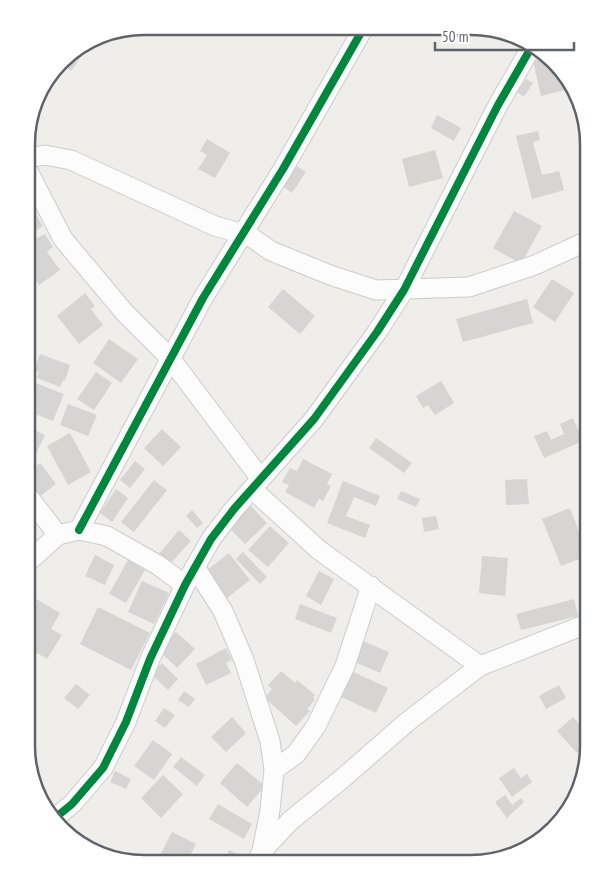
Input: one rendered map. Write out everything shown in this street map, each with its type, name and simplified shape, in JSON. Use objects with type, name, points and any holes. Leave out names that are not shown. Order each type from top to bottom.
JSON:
[{"type":"street","points":[[79,530],[203,298],[283,169],[360,35]]},
{"type":"street","points":[[59,814],[72,804],[103,768],[126,722],[150,659],[185,585],[211,539],[256,484],[314,419],[377,332],[404,290],[498,105],[529,52]]},
{"type":"street","points":[[35,157],[45,155],[70,160],[215,226],[244,233],[271,251],[330,275],[376,290],[469,287],[535,265],[580,244]]},
{"type":"street","points":[[35,185],[63,239],[125,313],[170,358],[256,484],[319,550],[480,666]]},
{"type":"street","points":[[35,505],[58,535]]},
{"type":"street","points":[[35,556],[58,535],[79,530],[107,536],[158,565],[185,585]]},
{"type":"street","points":[[195,566],[223,611],[244,660],[270,741],[274,770],[270,810],[259,855]]},
{"type":"street","points":[[274,770],[296,754],[316,726],[345,666],[371,586]]},
{"type":"street","points":[[261,855],[290,821],[407,722],[480,666],[580,626]]},
{"type":"building","points":[[84,52],[71,71],[66,68]]},
{"type":"building","points":[[539,59],[548,67],[566,90],[541,96],[533,61]]},
{"type":"building","points":[[526,79],[533,83],[524,97],[517,92]]},
{"type":"building","points":[[437,115],[461,128],[454,141],[431,128]]},
{"type":"building","points":[[538,131],[540,140],[533,142],[542,175],[559,171],[564,190],[532,199],[516,136]]},
{"type":"building","points":[[207,139],[230,153],[215,178],[198,169],[207,155],[200,151]]},
{"type":"building","points":[[435,150],[443,178],[409,187],[402,159]]},
{"type":"building","points":[[292,163],[306,172],[292,193],[279,184]]},
{"type":"building","points":[[514,211],[542,226],[521,264],[493,248]]},
{"type":"building","points":[[35,213],[43,226],[35,231]]},
{"type":"building","points":[[45,234],[53,247],[47,252],[60,270],[39,285],[35,279],[35,240]]},
{"type":"building","points":[[552,279],[574,293],[555,322],[533,307]]},
{"type":"building","points":[[283,289],[315,316],[300,334],[268,307]]},
{"type":"building","points":[[85,293],[95,306],[91,309],[103,325],[79,344],[57,316]]},
{"type":"building","points":[[527,299],[533,323],[463,342],[456,319]]},
{"type":"building","points":[[109,339],[138,359],[121,383],[93,363]]},
{"type":"building","points":[[40,354],[70,365],[65,381],[63,380],[60,387],[37,378],[39,372],[35,370]]},
{"type":"building","points":[[96,372],[112,383],[94,410],[77,399]]},
{"type":"building","points":[[441,381],[454,403],[435,415],[428,405],[423,408],[416,396]]},
{"type":"building","points":[[35,383],[64,394],[53,421],[35,414]]},
{"type":"building","points":[[68,404],[97,415],[88,436],[60,425]]},
{"type":"building","points":[[573,418],[580,434],[580,442],[544,458],[534,436],[547,431],[551,440],[564,434],[560,424]]},
{"type":"building","points":[[162,429],[181,447],[163,466],[144,448]]},
{"type":"building","points":[[35,430],[45,435],[35,456]]},
{"type":"building","points":[[70,433],[91,472],[68,485],[47,446]]},
{"type":"building","points":[[376,438],[412,463],[404,473],[369,448]]},
{"type":"building","points":[[303,459],[332,474],[327,484],[331,486],[323,501],[319,499],[314,508],[285,492],[289,485],[282,482],[290,468],[297,471]]},
{"type":"building","points":[[135,461],[145,469],[130,488],[120,480]]},
{"type":"building","points":[[40,463],[56,484],[39,497],[35,492],[35,467]]},
{"type":"building","points":[[527,479],[529,504],[506,505],[505,480]]},
{"type":"building","points":[[154,480],[167,490],[134,532],[121,522]]},
{"type":"building","points":[[343,481],[380,496],[376,506],[354,497],[346,516],[370,525],[365,538],[327,523]]},
{"type":"building","points":[[116,489],[128,498],[112,522],[100,513]]},
{"type":"building","points":[[401,491],[420,499],[416,507],[397,499]]},
{"type":"building","points":[[250,505],[267,523],[245,544],[228,527]]},
{"type":"building","points":[[570,508],[580,534],[580,559],[561,566],[542,519]]},
{"type":"building","points":[[192,510],[203,523],[197,528],[186,516]]},
{"type":"building","points":[[436,516],[439,529],[424,532],[422,518]]},
{"type":"building","points":[[270,526],[289,543],[268,567],[248,550]]},
{"type":"building","points":[[179,530],[191,541],[170,564],[159,554]]},
{"type":"building","points":[[243,552],[267,577],[260,584],[236,559]]},
{"type":"building","points":[[229,553],[250,580],[227,598],[206,571]]},
{"type":"building","points":[[95,555],[114,565],[105,585],[85,576]]},
{"type":"building","points":[[482,556],[508,558],[505,596],[479,593]]},
{"type":"building","points":[[128,560],[145,570],[126,603],[109,594]]},
{"type":"building","points":[[319,571],[334,579],[321,605],[306,596]]},
{"type":"building","points":[[142,581],[169,593],[154,624],[128,612]]},
{"type":"building","points":[[35,598],[60,613],[51,629],[62,635],[47,659],[37,653],[35,657]]},
{"type":"building","points":[[574,599],[578,616],[521,630],[516,614]]},
{"type":"building","points":[[300,604],[337,618],[331,633],[295,619]]},
{"type":"building","points":[[98,607],[150,633],[131,670],[80,644]]},
{"type":"building","points":[[176,632],[195,649],[177,668],[159,651]]},
{"type":"building","points":[[363,641],[389,652],[380,673],[355,662]]},
{"type":"building","points":[[226,648],[232,660],[226,663],[231,673],[206,685],[196,664]]},
{"type":"building","points":[[162,663],[178,679],[168,690],[151,674]]},
{"type":"building","points":[[349,670],[388,688],[376,713],[337,695]]},
{"type":"building","points":[[281,671],[295,683],[297,680],[315,695],[313,698],[315,700],[307,709],[310,711],[296,726],[265,698],[272,689],[268,685]]},
{"type":"building","points":[[76,684],[90,695],[78,709],[64,698]]},
{"type":"building","points":[[559,685],[566,698],[546,709],[539,696]]},
{"type":"building","points":[[184,691],[195,699],[189,707],[178,700]]},
{"type":"building","points":[[164,708],[175,715],[165,728],[155,721]]},
{"type":"building","points":[[232,717],[246,733],[226,752],[211,737]]},
{"type":"building","points":[[573,717],[580,725],[580,750],[577,753],[557,731]]},
{"type":"building","points":[[153,740],[172,754],[154,780],[134,766]]},
{"type":"building","points":[[181,757],[205,775],[197,786],[173,767]]},
{"type":"building","points":[[237,763],[265,786],[247,807],[220,783]]},
{"type":"building","points":[[514,768],[521,778],[527,774],[532,782],[512,797],[499,778]]},
{"type":"building","points":[[115,771],[131,779],[126,789],[110,782]]},
{"type":"building","points":[[163,775],[183,794],[161,818],[141,798]]},
{"type":"building","points":[[505,795],[512,805],[521,798],[524,802],[507,818],[495,802]]},
{"type":"building","points":[[218,804],[252,824],[244,839],[209,819]]},
{"type":"building","points":[[172,832],[196,844],[190,855],[160,855]]},
{"type":"building","points":[[229,850],[240,855],[227,855]]},
{"type":"cycle path","points":[[79,530],[203,298],[283,169],[360,35]]},
{"type":"cycle path","points":[[60,814],[72,804],[103,768],[126,722],[150,659],[185,585],[211,539],[234,509],[314,419],[377,332],[404,290],[498,105],[529,52]]}]
